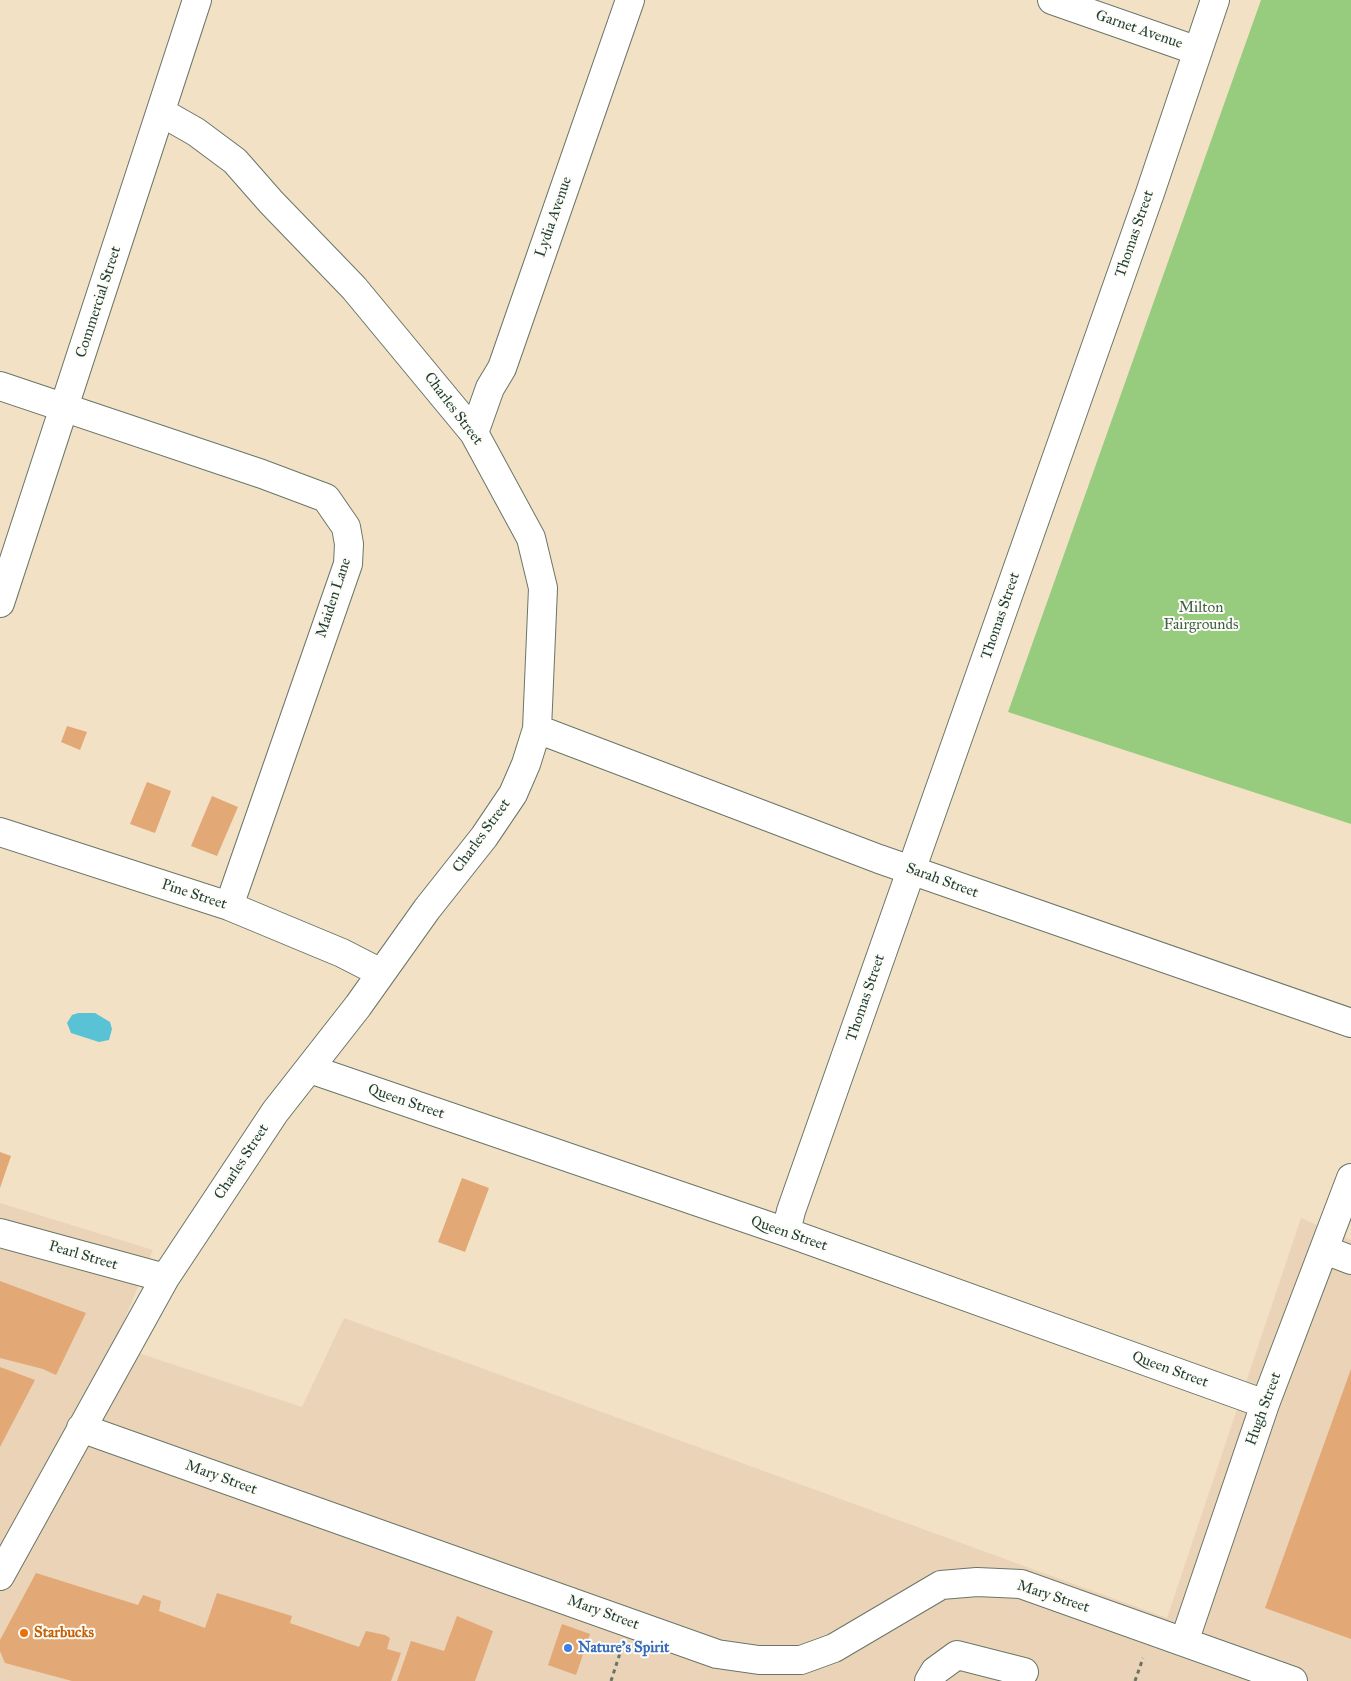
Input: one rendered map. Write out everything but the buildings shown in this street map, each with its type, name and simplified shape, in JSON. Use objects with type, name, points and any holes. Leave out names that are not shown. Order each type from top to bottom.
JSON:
[{"type":"street","name":"Commercial Street","points":[[0,603],[197,0]]},
{"type":"street","name":"Lydia Avenue","points":[[474,433],[490,388],[502,368],[630,0]]},
{"type":"street","name":"Garnet Avenue","points":[[1052,0],[1198,50]]},
{"type":"street","name":"Thomas Street","points":[[786,1232],[791,1211],[1150,193],[1215,0]]},
{"type":"street","name":"Charles Street","points":[[0,1576],[80,1428],[165,1278],[275,1112],[310,1069],[427,909],[484,837],[513,794],[538,729],[543,588],[531,538],[474,433],[354,288],[271,202],[235,161],[196,132],[161,112]]},
{"type":"street","name":"Maiden Lane","points":[[0,386],[63,409],[262,474],[326,498],[346,526],[349,544],[348,564],[229,906]]},
{"type":"street","name":"Sarah Street","points":[[538,729],[911,869],[1351,1023]]},
{"type":"street","name":"Pine Street","points":[[0,832],[229,906],[342,953],[381,973]]},
{"type":"street","name":"Queen Street","points":[[310,1069],[786,1232],[1265,1404]]},
{"type":"street","name":"Hugh Street","points":[[1184,1642],[1265,1404],[1351,1178]]},
{"type":"street","name":"Pearl Street","points":[[0,1233],[165,1278]]},
{"type":"street","points":[[1325,1250],[1351,1260]]},
{"type":"street","name":"Mary Street","points":[[80,1428],[717,1654],[759,1660],[805,1670],[834,1648],[941,1585],[977,1582],[1021,1584],[1293,1681]]},
{"type":"street","points":[[930,1681],[935,1671],[957,1655],[1024,1672]]},
{"type":"shaded area","points":[[0,1203],[153,1250],[114,1345],[302,1407],[344,1318],[1167,1618],[1301,1218],[1351,1240],[1351,1681],[0,1681]]},
{"type":"green space","name":"Milton Fairgrounds","points":[[1261,0],[1351,0],[1351,824],[1008,712]]},
{"type":"water","points":[[95,1013],[110,1022],[112,1029],[109,1040],[99,1042],[71,1033],[67,1023],[72,1015]]},
{"type":"place","name":"Starbucks","points":[[24,1633]]},
{"type":"place","name":"Nature's Spirit","points":[[568,1648]]}]
